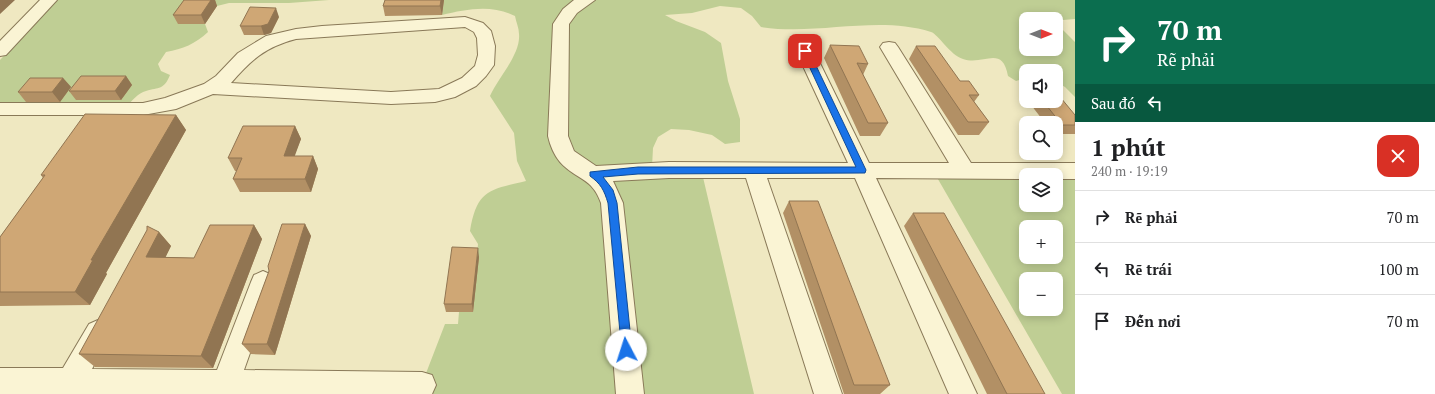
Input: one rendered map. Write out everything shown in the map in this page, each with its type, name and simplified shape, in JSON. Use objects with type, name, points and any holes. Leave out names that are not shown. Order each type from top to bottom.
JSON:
[{"type":"street","points":[[0,51],[49,0]]},
{"type":"street","points":[[587,0],[579,3],[567,13],[561,24],[558,136],[561,147],[568,158],[594,174],[609,190],[612,203],[630,394]]},
{"type":"street","points":[[0,108],[143,109],[169,104],[211,88],[223,80],[244,57],[257,48],[272,40],[296,34],[359,28],[465,22],[478,25],[483,31],[486,39],[487,48],[484,66],[477,75],[454,89],[436,96],[397,97],[211,88]]},
{"type":"street","points":[[889,47],[965,171]]},
{"type":"street","points":[[805,51],[862,170],[963,394]]},
{"type":"street","points":[[594,174],[638,171],[754,170],[1075,171]]},
{"type":"street","points":[[754,170],[828,394]]},
{"type":"street","points":[[226,383],[263,282]]},
{"type":"street","points":[[71,382],[108,313]]},
{"type":"street","points":[[0,381],[422,385]]},
{"type":"green space","points":[[57,0],[329,0],[289,3],[229,3],[217,6],[191,5],[178,24],[205,24],[208,32],[198,40],[188,45],[166,52],[158,64],[161,71],[170,75],[166,83],[161,87],[140,94],[126,107],[0,106],[0,60]]},
{"type":"green space","points":[[444,0],[582,0],[565,12],[555,137],[600,183],[625,394],[418,394],[445,324],[458,324],[459,312],[473,312],[478,244],[470,231],[476,207],[487,194],[494,190],[526,181],[517,161],[514,133],[490,96],[513,58],[519,42],[519,30],[515,16],[506,12],[488,9],[460,11],[442,15]]},
{"type":"green space","points":[[593,0],[1075,0],[1075,19],[1063,20],[1063,12],[1019,12],[1019,56],[1063,56],[1063,30],[1075,42],[1075,97],[1063,86],[1063,64],[1019,64],[1019,80],[1016,81],[1008,76],[1005,66],[997,58],[978,60],[963,59],[958,57],[931,32],[910,27],[889,25],[803,29],[761,27],[752,16],[741,8],[720,6],[692,13],[665,15],[676,21],[705,32],[721,43],[728,81],[740,119],[740,142],[725,144],[712,135],[689,130],[671,129],[658,137],[653,148],[652,167],[595,171],[565,146],[564,24],[570,14]]},
{"type":"green space","points":[[702,173],[754,394],[636,394],[607,180]]},
{"type":"green space","points":[[935,174],[1019,174],[1019,212],[1063,212],[1063,174],[1075,174],[1075,394],[1062,394]]},
{"type":"building","points":[[184,0],[211,0],[201,15],[173,15]]},
{"type":"building","points":[[385,0],[441,0],[440,6],[383,6]]},
{"type":"building","points":[[250,7],[276,8],[268,24],[261,26],[240,26]]},
{"type":"building","points":[[830,45],[859,46],[868,64],[857,63],[888,123],[868,123]]},
{"type":"building","points":[[916,46],[935,46],[960,81],[969,81],[979,95],[969,95],[989,122],[968,122]]},
{"type":"building","points":[[81,76],[126,76],[115,91],[69,91]]},
{"type":"building","points":[[30,78],[63,78],[52,92],[18,92]]},
{"type":"building","points":[[1063,100],[1075,115],[1075,125],[1063,125],[1063,116],[1055,116],[1049,108],[1063,108]]},
{"type":"building","points":[[85,114],[176,115],[91,260],[93,260],[75,292],[0,292],[0,237],[45,175],[41,175]]},
{"type":"building","points":[[243,126],[295,126],[284,156],[313,156],[305,179],[233,179],[242,158],[228,158]]},
{"type":"building","points":[[789,201],[818,201],[890,385],[854,385]]},
{"type":"building","points":[[913,213],[944,213],[1045,394],[1007,394]]},
{"type":"building","points":[[282,224],[305,224],[267,344],[242,344],[269,271],[268,266]]},
{"type":"building","points":[[210,225],[254,225],[201,356],[79,354],[147,230],[147,226],[159,232],[146,257],[194,258]]},
{"type":"building","points":[[452,247],[478,248],[472,304],[444,304]]},
{"type":"route","points":[[626,350],[612,203],[609,190],[594,174],[669,170],[862,170],[805,51]]}]
